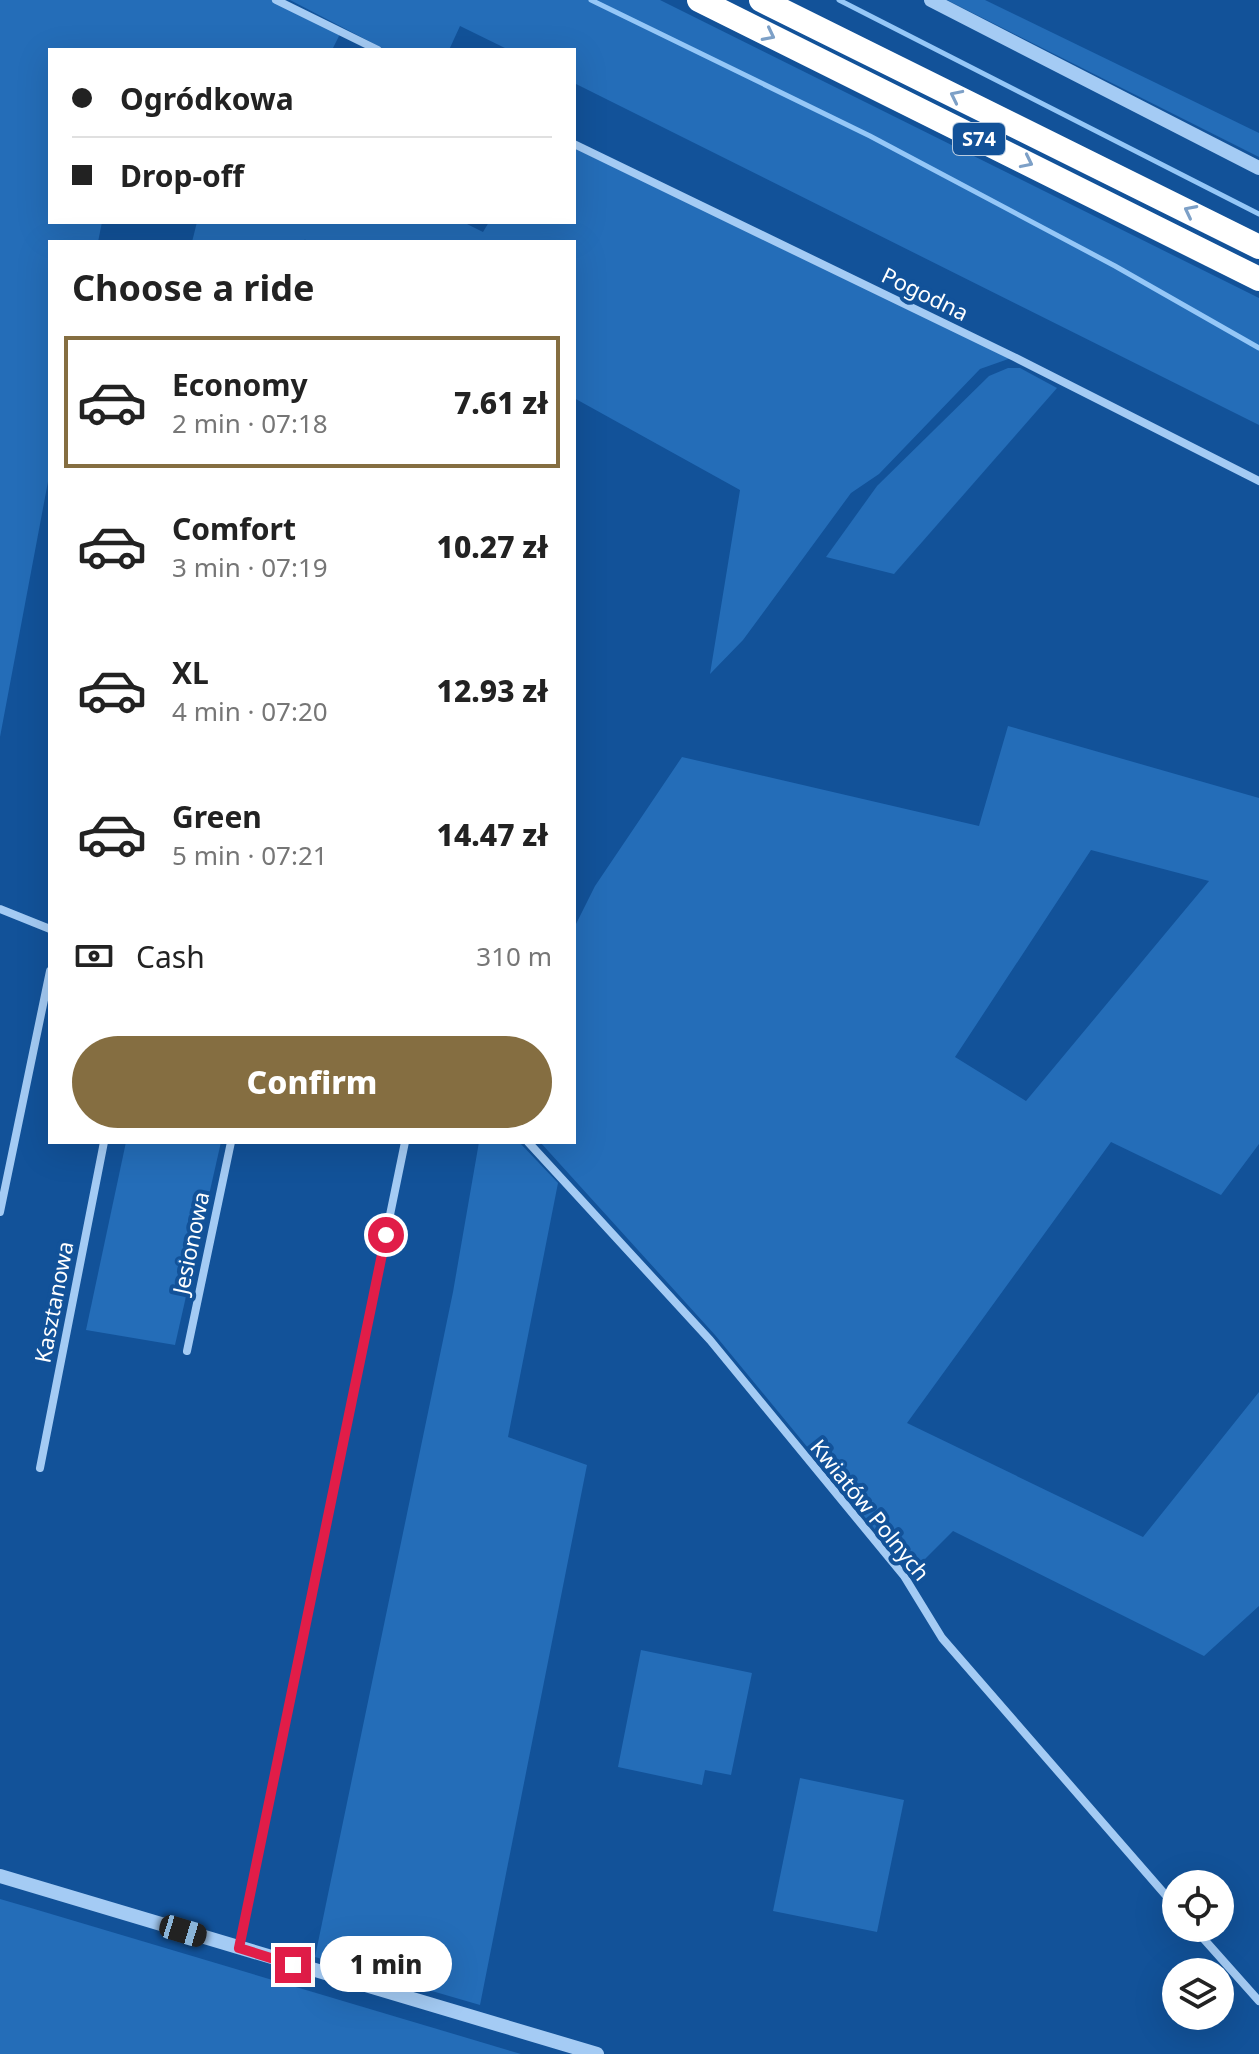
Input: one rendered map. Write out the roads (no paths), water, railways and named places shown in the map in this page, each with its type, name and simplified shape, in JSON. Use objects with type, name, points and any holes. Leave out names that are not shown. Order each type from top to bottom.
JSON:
[{"type":"highway","name":"S74","points":[[699,0],[1259,279]]},
{"type":"highway","name":"S74","points":[[761,0],[1259,247]]},
{"type":"street","points":[[276,0],[374,48]]},
{"type":"street","points":[[931,0],[1259,168]]},
{"type":"street","name":"Pogodna","points":[[576,145],[1000,350],[1259,481]]},
{"type":"street","points":[[0,909],[48,928]]},
{"type":"street","points":[[0,1212],[48,981]]},
{"type":"street","name":"Kasztanowa","points":[[40,1468],[104,1144]]},
{"type":"street","name":"Jesionowa","points":[[187,1351],[231,1144]]},
{"type":"street","points":[[239,1948],[405,1144]]},
{"type":"street","name":"Kwiatów Polnych","points":[[530,1144],[710,1340],[904,1576],[942,1638],[1162,1891]]},
{"type":"street","points":[[0,1876],[597,2054]]},
{"type":"street","points":[[1206,1942],[1259,2001]]},
{"type":"waterway","points":[[591,0],[870,136],[1115,266],[1259,348]]},
{"type":"waterway","points":[[839,0],[1259,214]]}]
